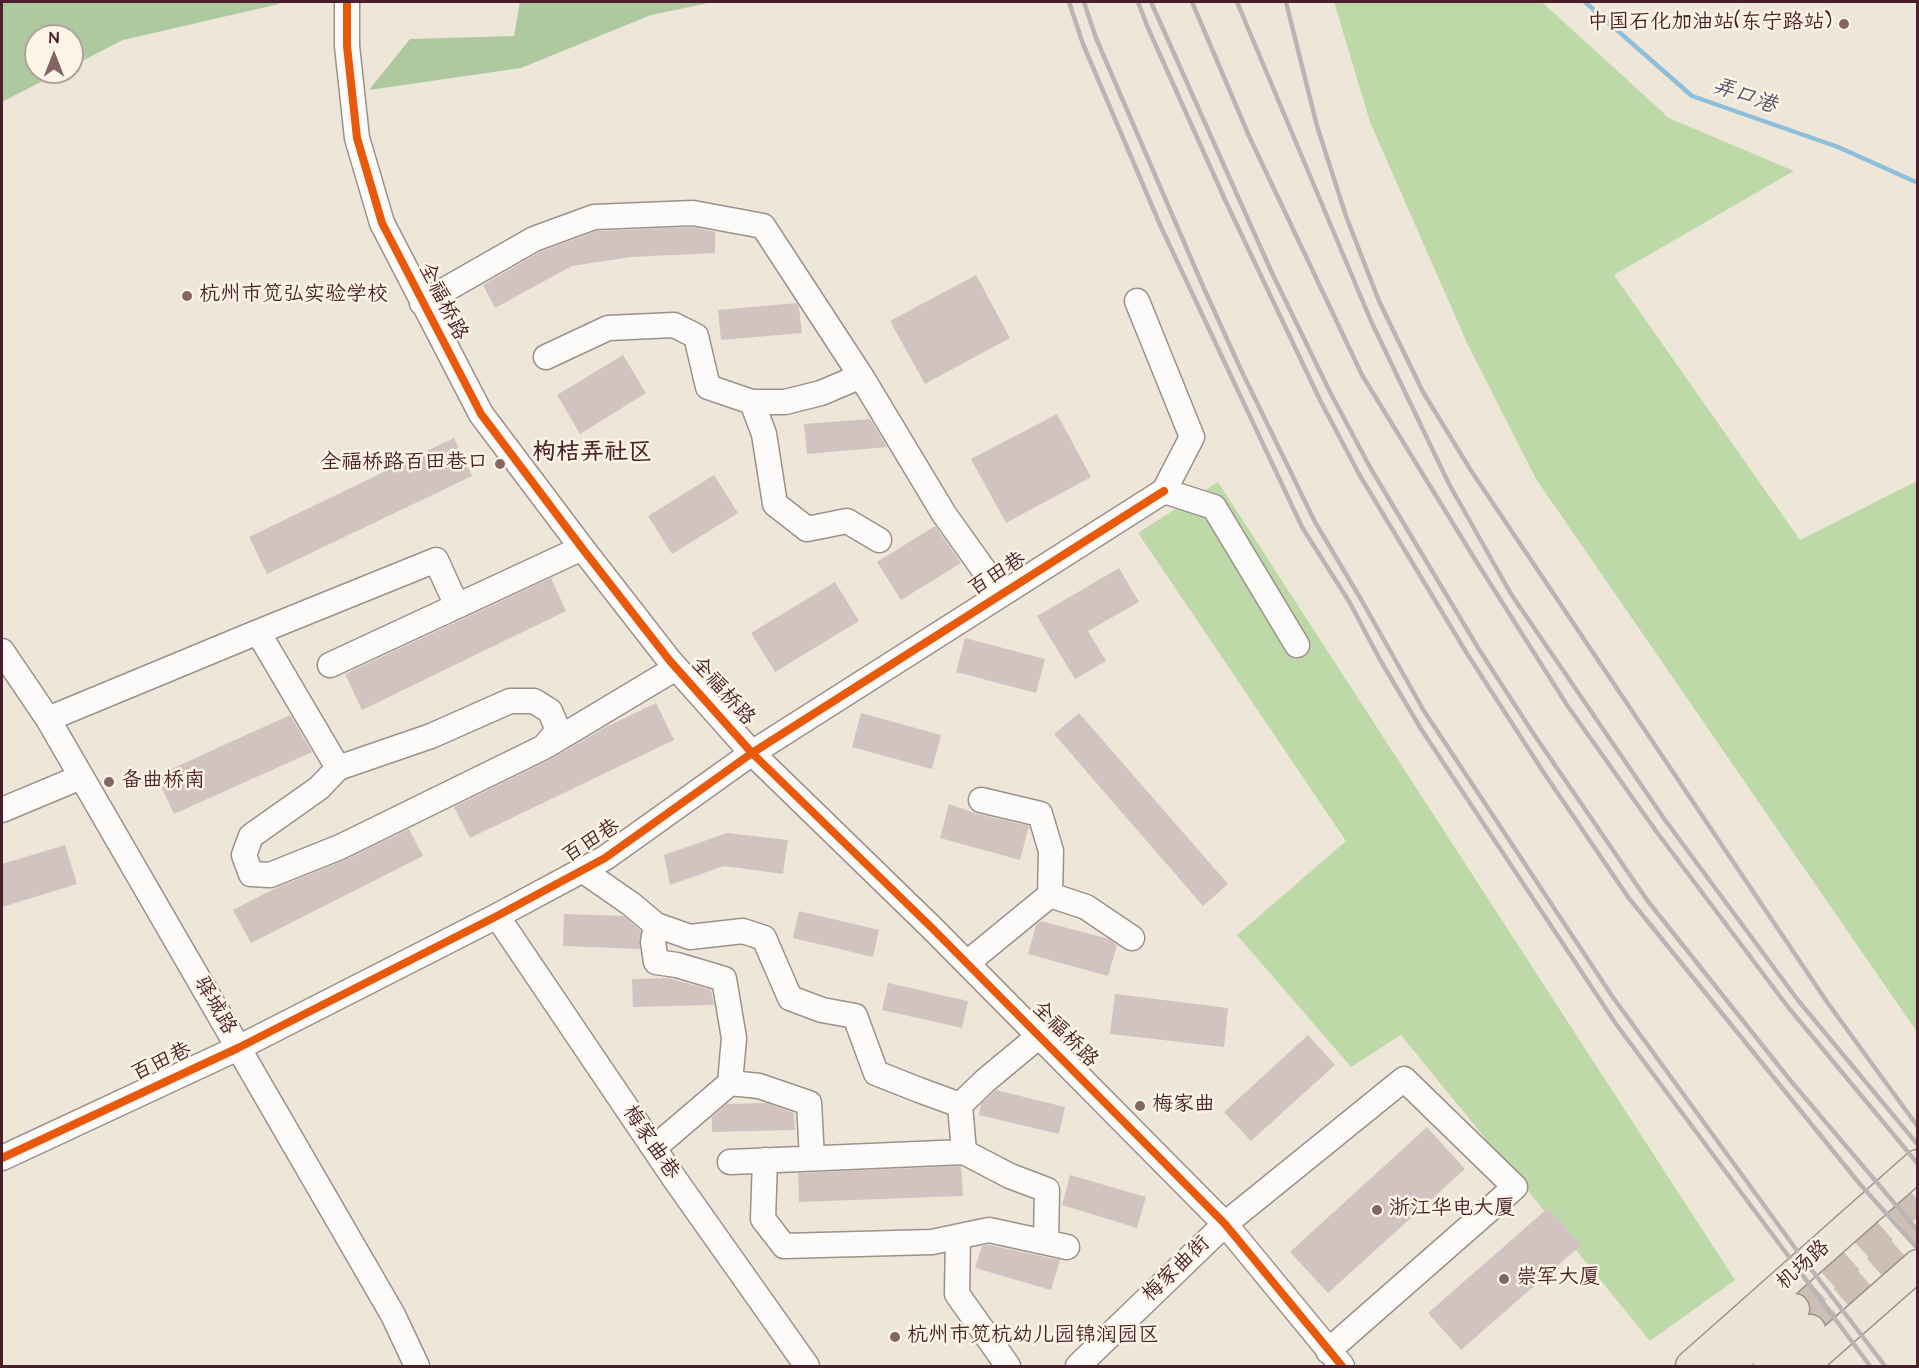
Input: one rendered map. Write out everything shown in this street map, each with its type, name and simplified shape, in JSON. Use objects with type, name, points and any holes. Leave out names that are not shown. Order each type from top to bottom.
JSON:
[{"type":"main road","name":"机场路","points":[[1691,1366],[1917,1165]]},
{"type":"main road","points":[[1803,1366],[1917,1265]]},
{"type":"main road","name":"机场路","points":[[1728,1366],[1802,1320],[1769,1366]]},
{"type":"street","name":"全福桥路","points":[[347,2],[347,46],[357,138],[382,223],[481,414],[676,668],[752,753],[967,963],[1225,1224],[1335,1359]]},
{"type":"street","points":[[422,303],[534,239],[594,218],[693,213],[763,226],[861,376],[944,514],[1001,594]]},
{"type":"street","points":[[1137,301],[1191,437],[1164,491],[1214,507],[1297,645]]},
{"type":"street","points":[[546,357],[608,328],[674,325],[696,336],[708,387],[752,402],[785,402],[821,393],[861,376]]},
{"type":"street","points":[[752,402],[764,434],[775,504],[807,529],[847,521],[879,540]]},
{"type":"street","name":"百田巷","points":[[2,1158],[238,1047],[498,916],[605,858],[752,753],[1164,491]]},
{"type":"street","points":[[330,665],[582,548]]},
{"type":"street","points":[[48,719],[436,560],[457,606]]},
{"type":"street","points":[[258,633],[338,768]]},
{"type":"street","name":"驿城路","points":[[2,651],[48,719],[393,1315],[417,1366]]},
{"type":"street","points":[[544,747],[558,730],[550,711],[534,701],[510,701],[431,736],[338,768],[319,788],[251,836],[244,855],[251,874],[270,875],[340,847],[544,747],[676,668]]},
{"type":"street","points":[[2,810],[81,777]]},
{"type":"street","points":[[967,963],[1050,895],[1051,851],[1040,814],[981,800]]},
{"type":"street","points":[[582,870],[631,904],[656,926],[690,937],[743,931],[764,938],[790,998],[822,1010],[855,1016],[876,1073],[960,1105]]},
{"type":"street","points":[[1050,895],[1086,907],[1132,938]]},
{"type":"street","name":"梅家曲巷","points":[[498,916],[654,1148],[807,1366]]},
{"type":"street","points":[[654,1148],[730,1083],[734,1038],[724,979],[677,965],[656,962],[653,942],[656,926]]},
{"type":"street","points":[[960,1105],[1039,1036]]},
{"type":"street","name":"梅家曲街","points":[[1078,1366],[1225,1224],[1404,1078],[1515,1187],[1335,1359]]},
{"type":"street","points":[[730,1083],[759,1086],[809,1103],[812,1158]]},
{"type":"street","points":[[960,1105],[964,1152]]},
{"type":"street","points":[[730,1162],[765,1160],[964,1152],[1010,1176],[1047,1190],[1056,1245],[989,1230],[932,1242],[784,1246],[763,1219],[765,1160]]},
{"type":"street","points":[[958,1237],[957,1294],[1008,1366]]},
{"type":"green space","points":[[2,2],[279,2],[279,4],[123,40],[84,60],[84,24],[24,24],[24,84],[37,84],[2,102]]},
{"type":"green space","points":[[520,2],[713,2],[651,15],[521,68],[369,90],[410,39],[514,36]]},
{"type":"green space","points":[[1334,2],[1542,2],[1669,118],[1794,171],[1614,275],[1800,540],[1917,481],[1917,1032],[1536,479],[1467,343],[1370,122]]},
{"type":"green space","points":[[1218,482],[1735,1280],[1650,1341],[1401,1035],[1351,1067],[1237,935],[1346,841],[1138,533]]},
{"type":"building","points":[[692,227],[715,232],[715,253],[631,257],[572,266],[495,308],[483,285],[540,252],[597,231]]},
{"type":"building","points":[[976,275],[1010,338],[925,384],[890,321]]},
{"type":"building","points":[[797,303],[802,333],[721,340],[718,310]]},
{"type":"building","points":[[623,355],[646,393],[580,434],[557,395]]},
{"type":"building","points":[[1057,414],[1091,477],[1006,523],[971,459]]},
{"type":"building","points":[[870,419],[887,447],[807,454],[804,424]]},
{"type":"building","points":[[454,438],[472,476],[267,574],[249,537]]},
{"type":"building","points":[[714,475],[738,513],[672,554],[648,516]]},
{"type":"building","points":[[935,526],[961,563],[901,600],[877,562]]},
{"type":"building","points":[[1119,568],[1139,602],[1088,631],[1106,661],[1075,679],[1037,616]]},
{"type":"building","points":[[551,578],[566,611],[362,710],[345,674]]},
{"type":"building","points":[[835,582],[859,621],[775,672],[751,633]]},
{"type":"building","points":[[965,638],[1045,659],[1036,693],[956,672]]},
{"type":"building","points":[[656,703],[674,740],[470,838],[454,807]]},
{"type":"building","points":[[861,713],[941,735],[932,769],[852,747]]},
{"type":"building","points":[[1079,713],[1228,884],[1203,906],[1054,734]]},
{"type":"building","points":[[290,715],[312,752],[174,814],[156,776]]},
{"type":"building","points":[[949,804],[978,814],[1029,826],[1020,860],[940,838]]},
{"type":"building","points":[[409,829],[423,856],[251,943],[233,910],[278,887],[345,860]]},
{"type":"building","points":[[727,833],[788,840],[783,874],[724,866],[670,885],[664,855]]},
{"type":"building","points":[[65,845],[77,884],[2,907],[2,864]]},
{"type":"building","points":[[799,911],[879,930],[873,957],[793,938]]},
{"type":"building","points":[[564,914],[624,916],[641,931],[640,949],[563,946]]},
{"type":"building","points":[[1041,921],[1109,939],[1117,945],[1108,976],[1028,954],[1036,925]]},
{"type":"building","points":[[669,978],[711,990],[714,1005],[633,1007],[632,979]]},
{"type":"building","points":[[888,983],[968,1001],[962,1028],[882,1010]]},
{"type":"building","points":[[1115,994],[1228,1008],[1224,1047],[1110,1034]]},
{"type":"building","points":[[1308,1035],[1335,1065],[1251,1141],[1224,1112]]},
{"type":"building","points":[[996,1090],[1065,1107],[1059,1134],[979,1115],[981,1104]]},
{"type":"building","points":[[766,1103],[794,1113],[795,1130],[712,1132],[712,1117],[727,1104]]},
{"type":"building","name":"浙江华电大厦","points":[[1427,1127],[1465,1169],[1328,1293],[1290,1252]]},
{"type":"building","points":[[961,1166],[963,1196],[799,1202],[798,1173]]},
{"type":"building","points":[[1070,1175],[1146,1197],[1137,1228],[1062,1205]]},
{"type":"building","name":"崇军大厦","points":[[1548,1208],[1581,1245],[1461,1350],[1428,1313]]},
{"type":"building","points":[[989,1245],[1060,1260],[1051,1290],[975,1268],[982,1246]]},
{"type":"waterway","name":"弄口港","points":[[1585,2],[1692,96],[1838,147],[1918,183]]},
{"type":"tunnel","points":[[1794,1309],[1918,1197]]},
{"type":"tunnel","points":[[1810,1330],[1918,1233]]},
{"type":"railway","points":[[1069,2],[1083,44],[1161,227],[1302,527],[1350,603],[1421,729],[1616,1024],[1870,1366]]},
{"type":"railway","points":[[1084,2],[1096,38],[1242,372],[1315,522],[1424,711],[1612,996],[1798,1252],[1885,1366]]},
{"type":"railway","points":[[1138,2],[1226,202],[1320,400],[1359,474],[1466,652],[1628,897],[1859,1183],[1918,1249]]},
{"type":"railway","points":[[1151,2],[1272,273],[1330,392],[1371,469],[1480,651],[1647,900],[1790,1080],[1918,1231]]},
{"type":"railway","points":[[1192,2],[1249,136],[1362,375],[1476,561],[1567,705],[1656,831],[1788,1007],[1918,1164]]},
{"type":"railway","points":[[1237,2],[1371,321],[1449,484],[1511,594],[1665,820],[1797,999],[1918,1145]]},
{"type":"railway","points":[[1286,2],[1317,126],[1346,216],[1379,301],[1423,392],[1470,469],[1827,1002],[1918,1127]]},
{"type":"cycle path","points":[[347,2],[347,46],[357,138],[382,223],[481,414],[670,661],[752,753],[932,928],[1225,1224],[1342,1366]]},
{"type":"cycle path","points":[[2,1158],[238,1048],[497,916],[605,858],[752,753],[1164,491]]},
{"type":"place","name":"中国石化加油站(东宁路站)","points":[[1844,24]]},
{"type":"place","name":"杭州市笕弘实验学校","points":[[187,296]]},
{"type":"place","name":"全福桥路百田巷口","points":[[500,464]]},
{"type":"place","name":"备曲桥南","points":[[109,782]]},
{"type":"place","name":"梅家曲","points":[[1140,1106]]},
{"type":"place","name":"浙江华电大厦","points":[[1377,1210]]},
{"type":"place","name":"崇军大厦","points":[[1504,1279]]},
{"type":"place","name":"杭州市笕杭幼儿园锦润园区","points":[[895,1337]]},
{"type":"district","name":"枸桔弄社区","points":[[592,454]]}]
